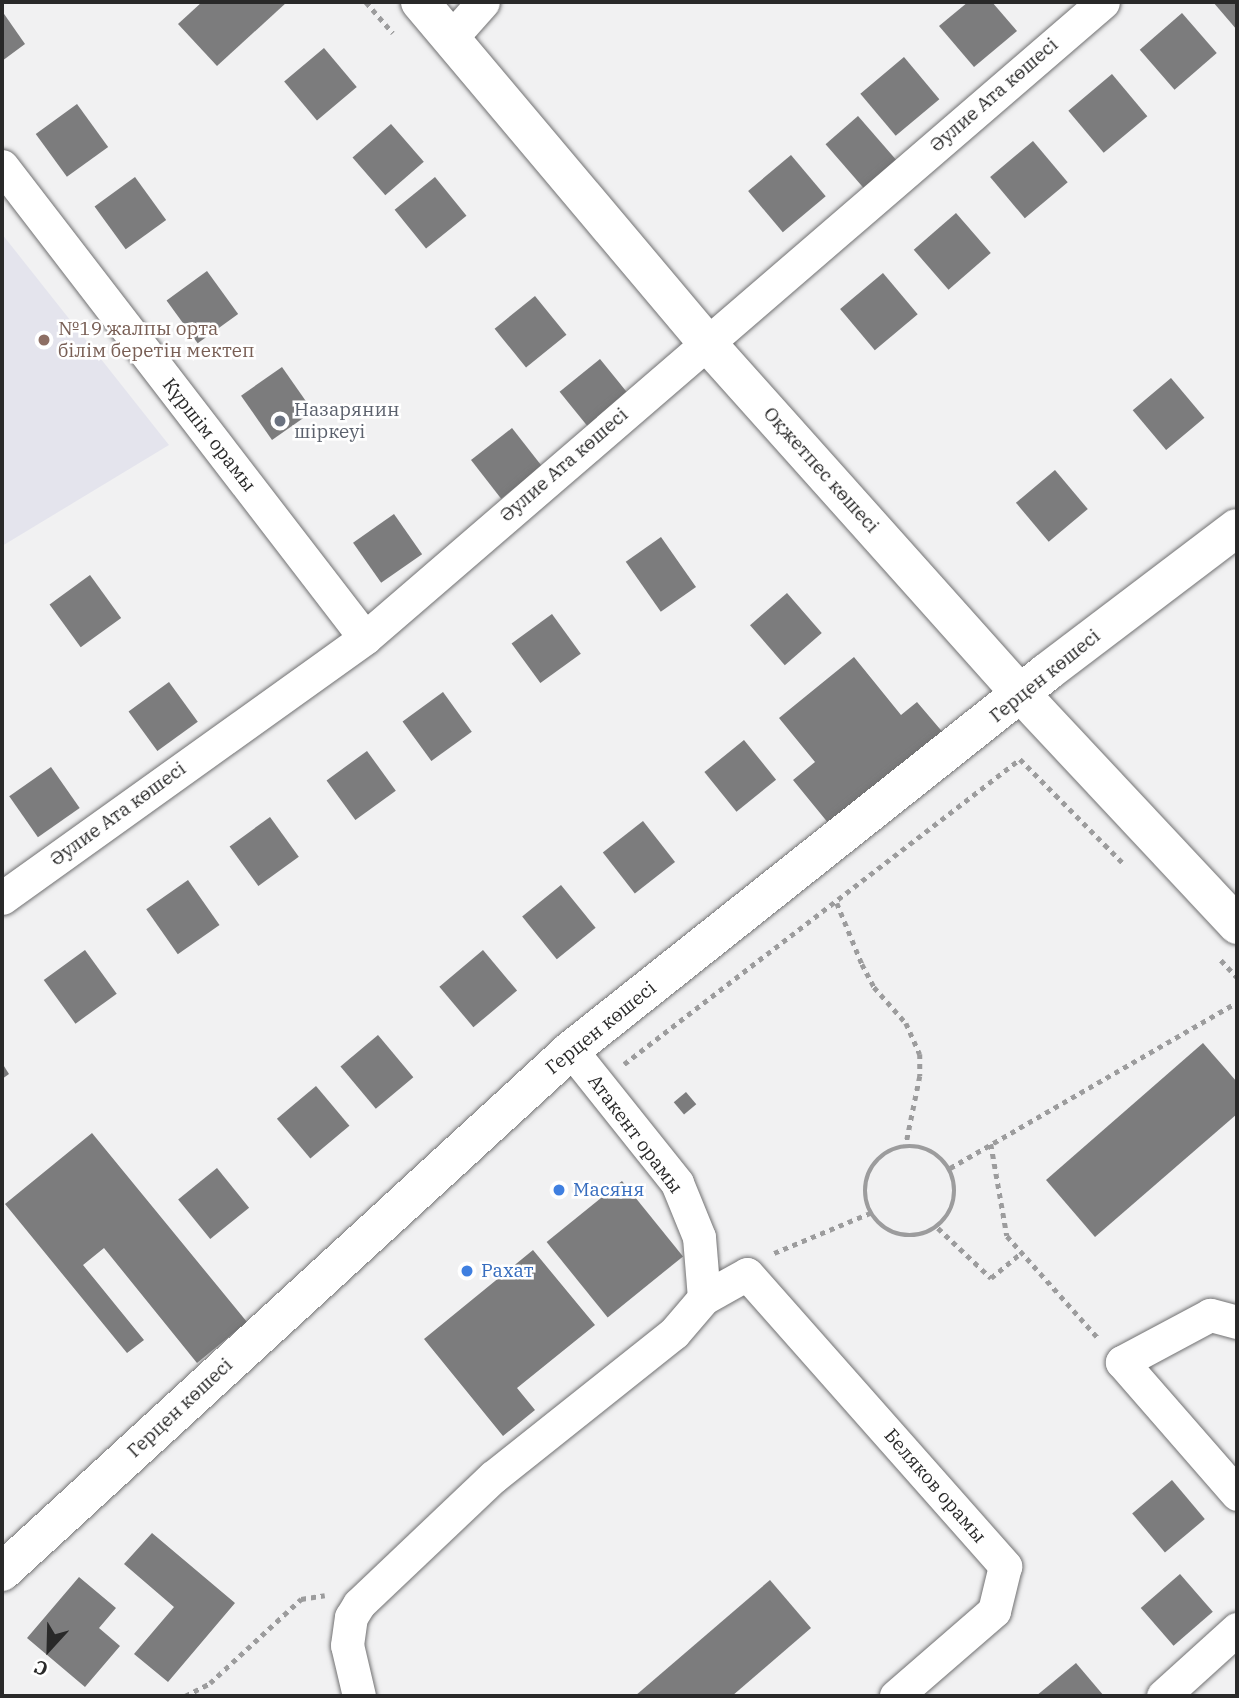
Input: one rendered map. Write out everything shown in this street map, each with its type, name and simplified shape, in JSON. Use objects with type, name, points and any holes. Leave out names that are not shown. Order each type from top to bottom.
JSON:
[{"type":"street","name":"Оқжетпес көшесі","points":[[420,2],[706,342],[1022,695],[1227,941]]},
{"type":"street","points":[[451,38],[483,2]]},
{"type":"street","name":"Әулие Ата көшесі","points":[[2,898],[365,638],[1103,2]]},
{"type":"street","name":"Күршім орамы","points":[[2,166],[365,638]]},
{"type":"street","name":"Герцен көшесі","points":[[2,1572],[571,1050],[1237,528]]},
{"type":"street","name":"Атакент орамы","points":[[571,1050],[677,1183],[699,1237],[704,1298]]},
{"type":"street","points":[[359,1696],[347,1645],[351,1617],[374,1589],[493,1477],[674,1333],[704,1298],[747,1274]]},
{"type":"street","name":"Беляков орамы","points":[[747,1274],[1005,1566],[994,1611],[896,1696]]},
{"type":"street","points":[[1237,1322],[1210,1315],[1122,1362],[1237,1494]]},
{"type":"street","points":[[1163,1696],[1237,1629]]},
{"type":"path","points":[[598,1084],[1020,759],[1129,868]]},
{"type":"path","points":[[836,903],[874,987],[906,1023],[919,1054],[920,1076],[906,1145]]},
{"type":"path","points":[[1227,941],[1237,977]]},
{"type":"path","points":[[950,1168],[1237,1002]]},
{"type":"path","points":[[991,1144],[999,1214],[1020,1254],[1122,1362]]},
{"type":"path","points":[[906,1145],[931,1151],[950,1168],[954,1200],[952,1211],[938,1228],[920,1236],[901,1236],[883,1228],[870,1213],[866,1178],[875,1161],[889,1150],[906,1145]]},
{"type":"path","points":[[747,1274],[776,1251],[870,1213]]},
{"type":"path","points":[[938,1228],[991,1278],[1020,1254]]},
{"type":"path","points":[[185,1696],[210,1683],[301,1599],[374,1589]]},
{"type":"shaded area","name":"№19 жалпы орта білім беретін мектеп","points":[[2,234],[169,445],[2,546]]},
{"type":"building","points":[[202,2],[287,2],[217,66],[178,24]]},
{"type":"building","points":[[968,2],[992,2],[1017,31],[974,67],[939,26]]},
{"type":"building","points":[[1213,2],[1237,2],[1237,30]]},
{"type":"building","points":[[2,11],[25,44],[2,61]]},
{"type":"building","points":[[1182,13],[1217,53],[1175,90],[1140,50]]},
{"type":"building","points":[[324,48],[357,87],[317,120],[284,81]]},
{"type":"building","points":[[904,57],[939,99],[896,136],[860,94]]},
{"type":"building","points":[[1112,74],[1147,116],[1104,153],[1068,111]]},
{"type":"building","points":[[77,104],[108,147],[67,177],[36,134]]},
{"type":"building","points":[[858,116],[899,164],[867,192],[826,144]]},
{"type":"building","points":[[391,124],[424,162],[385,195],[353,157]]},
{"type":"building","points":[[1033,141],[1068,182],[1025,218],[990,177]]},
{"type":"building","points":[[791,155],[826,196],[783,232],[748,191]]},
{"type":"building","points":[[135,177],[166,220],[126,249],[95,206]]},
{"type":"building","points":[[435,177],[466,216],[426,249],[395,210]]},
{"type":"building","points":[[956,213],[991,253],[949,290],[914,250]]},
{"type":"building","points":[[207,271],[238,314],[198,343],[167,300]]},
{"type":"building","points":[[883,273],[918,314],[875,350],[840,309]]},
{"type":"building","points":[[535,296],[566,335],[526,368],[495,329]]},
{"type":"building","points":[[600,359],[631,397],[590,430],[560,392]]},
{"type":"building","points":[[282,367],[313,411],[272,440],[241,396]]},
{"type":"building","points":[[1171,378],[1204,418],[1166,450],[1133,410]]},
{"type":"building","points":[[512,428],[542,467],[501,499],[471,460]]},
{"type":"building","points":[[1055,470],[1088,509],[1049,542],[1016,503]]},
{"type":"building","points":[[394,514],[422,554],[381,583],[353,543]]},
{"type":"building","points":[[661,537],[696,587],[661,612],[626,562]]},
{"type":"building","points":[[90,575],[121,618],[81,647],[50,604]]},
{"type":"building","points":[[787,593],[822,633],[785,665],[750,625]]},
{"type":"building","points":[[552,614],[581,654],[540,683],[512,643]]},
{"type":"building","points":[[854,657],[901,715],[917,702],[951,742],[838,835],[793,780],[815,762],[779,718]]},
{"type":"building","points":[[169,682],[198,722],[157,751],[129,711]]},
{"type":"building","points":[[443,692],[472,732],[431,761],[403,721]]},
{"type":"building","points":[[744,740],[776,780],[736,812],[704,772]]},
{"type":"building","points":[[367,751],[396,791],[355,820],[327,780]]},
{"type":"building","points":[[51,767],[80,808],[38,837],[9,796]]},
{"type":"building","points":[[270,817],[299,857],[258,886],[230,846]]},
{"type":"building","points":[[643,821],[675,862],[635,893],[603,852]]},
{"type":"building","points":[[188,880],[220,925],[178,954],[146,909]]},
{"type":"building","points":[[561,885],[596,928],[557,959],[522,916]]},
{"type":"building","points":[[85,950],[117,994],[75,1024],[44,980]]},
{"type":"building","points":[[483,950],[517,991],[473,1027],[439,987]]},
{"type":"building","points":[[378,1035],[413,1077],[376,1109],[340,1066]]},
{"type":"building","points":[[1203,1043],[1237,1082],[1237,1114],[1095,1237],[1046,1180]]},
{"type":"building","points":[[2,1063],[9,1074],[2,1079]]},
{"type":"building","points":[[316,1086],[349,1126],[310,1159],[277,1119]]},
{"type":"building","points":[[686,1092],[696,1104],[684,1115],[674,1102]]},
{"type":"building","points":[[92,1133],[247,1322],[197,1363],[104,1248],[83,1265],[144,1340],[127,1353],[5,1204]]},
{"type":"building","points":[[217,1168],[249,1208],[210,1239],[178,1199]]},
{"type":"building","points":[[622,1181],[683,1256],[608,1317],[547,1242]]},
{"type":"building","points":[[533,1250],[595,1325],[517,1388],[535,1410],[503,1436],[424,1339]]},
{"type":"building","points":[[1172,1480],[1205,1519],[1165,1552],[1132,1513]]},
{"type":"building","points":[[152,1533],[235,1603],[168,1682],[134,1654],[174,1607],[124,1564]]},
{"type":"building","points":[[1180,1574],[1213,1612],[1174,1646],[1141,1608]]},
{"type":"building","points":[[79,1577],[116,1608],[99,1628],[120,1646],[85,1687],[27,1638]]},
{"type":"building","points":[[770,1580],[811,1628],[732,1696],[635,1696]]},
{"type":"building","points":[[1076,1663],[1104,1696],[1036,1696]]},
{"type":"place","name":"№19 жалпы орта білім беретін мектеп","points":[[44,340]]},
{"type":"place","name":"Назарянин шіркеуі","points":[[280,421]]},
{"type":"place","name":"Масяня","points":[[559,1190]]},
{"type":"place","name":"Рахат","points":[[467,1271]]}]
